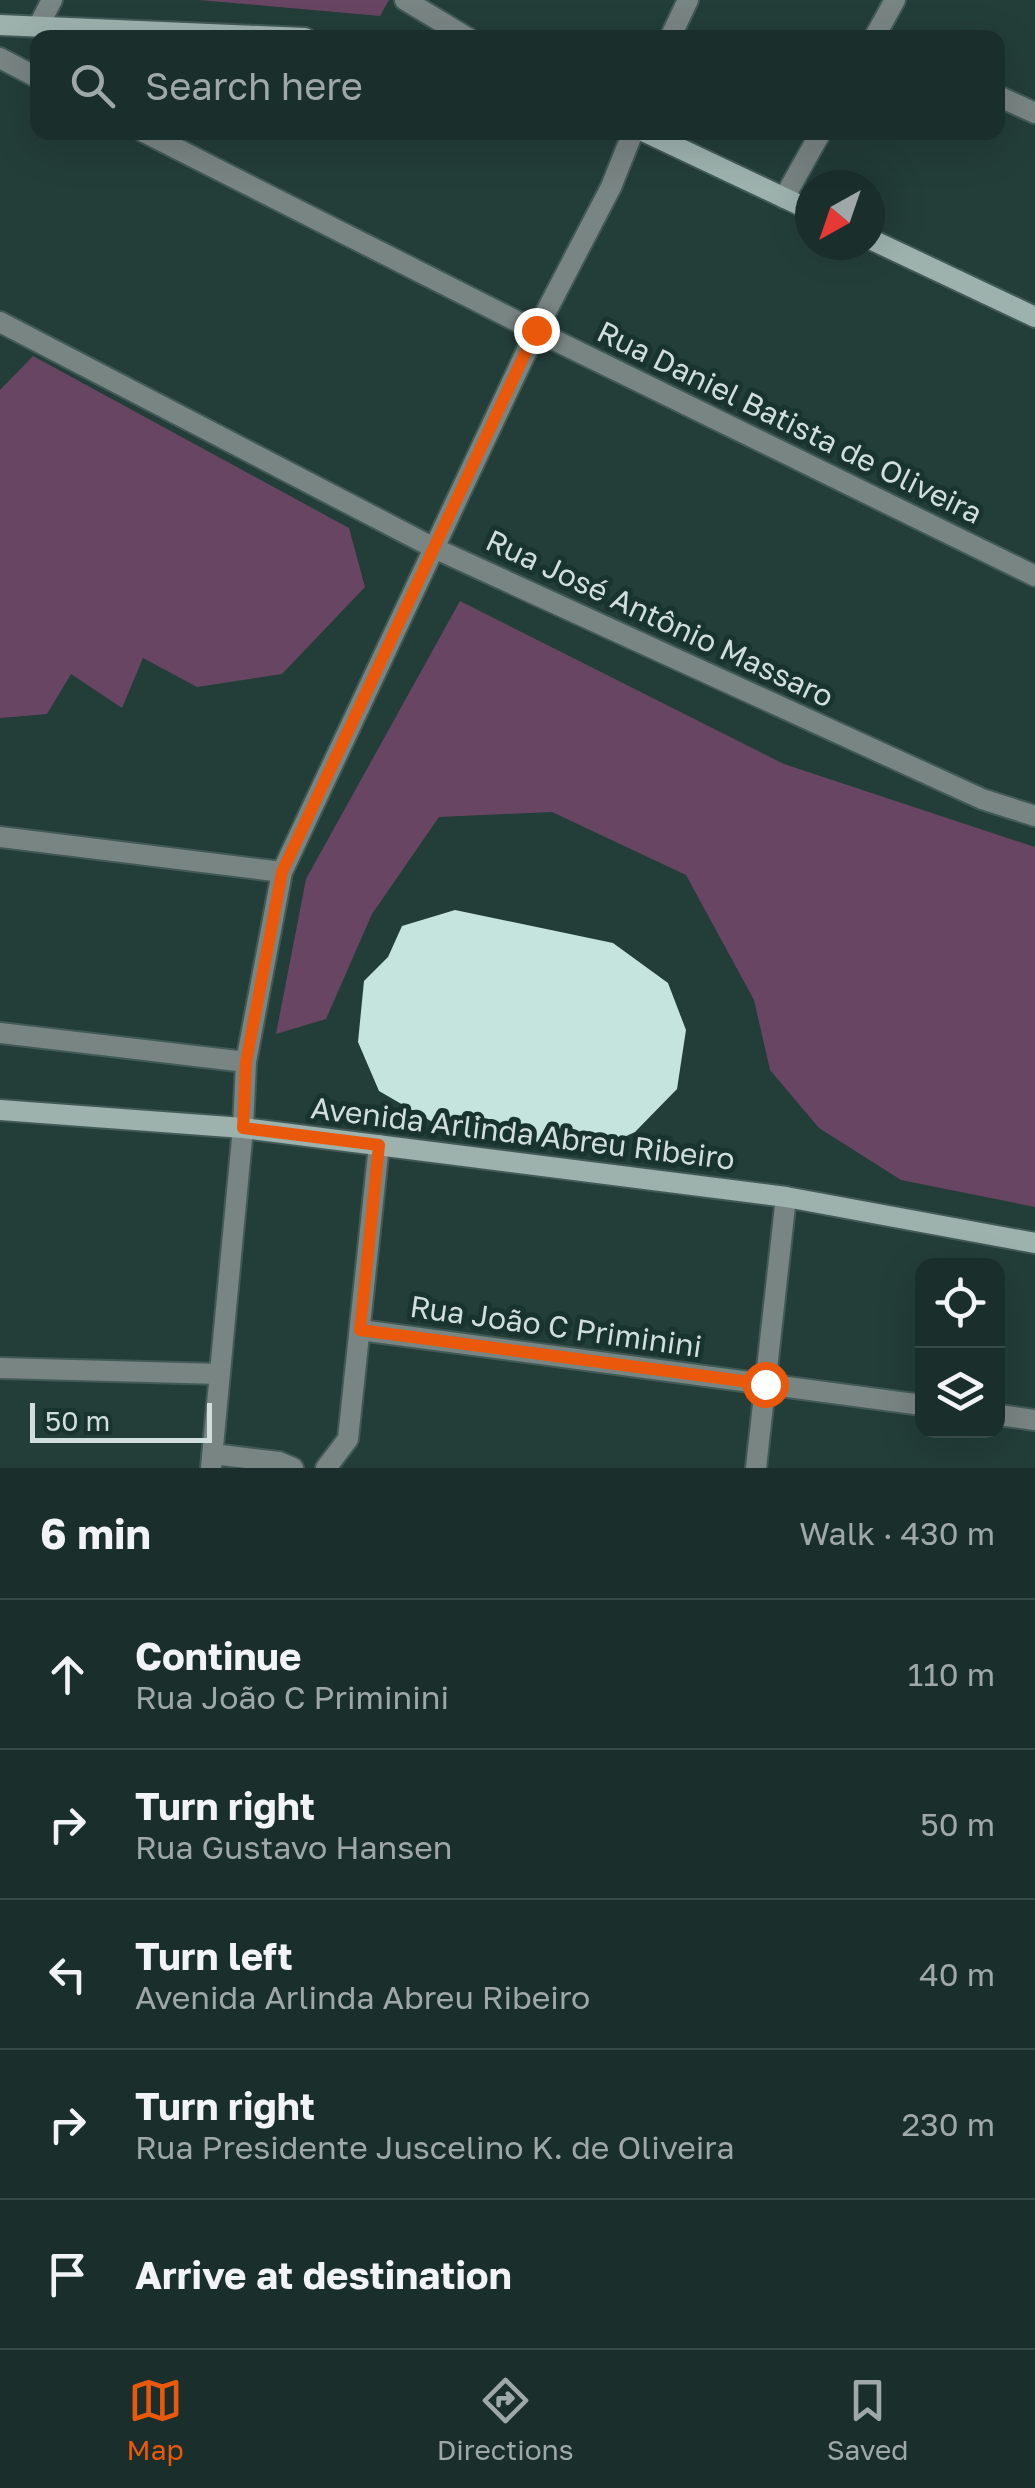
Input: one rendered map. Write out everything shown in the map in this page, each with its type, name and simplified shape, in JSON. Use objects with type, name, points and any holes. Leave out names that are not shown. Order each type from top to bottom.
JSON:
[{"type":"street","points":[[39,25],[52,0]]},
{"type":"street","points":[[405,0],[455,30]]},
{"type":"street","points":[[674,30],[688,0]]},
{"type":"street","points":[[878,30],[895,0]]},
{"type":"street","points":[[0,24],[141,30]]},
{"type":"street","points":[[0,58],[30,74]]},
{"type":"street","points":[[1005,99],[1035,113]]},
{"type":"street","name":"Rua Daniel Batista de Oliveira","points":[[160,140],[1035,576]]},
{"type":"street","points":[[293,1468],[279,1462],[212,1461],[246,1062],[282,872],[536,330],[612,187],[630,140]]},
{"type":"street","points":[[663,140],[795,203]]},
{"type":"street","points":[[784,198],[817,140]]},
{"type":"street","points":[[885,245],[1035,317]]},
{"type":"street","name":"Rua José Antônio Massaro","points":[[0,322],[434,548],[982,799],[1035,816]]},
{"type":"street","points":[[0,837],[282,872]]},
{"type":"street","points":[[0,1033],[246,1062]]},
{"type":"street","name":"Avenida Arlinda Abreu Ribeiro","points":[[0,1110],[243,1128],[786,1197],[1035,1243]]},
{"type":"street","points":[[326,1468],[348,1439],[379,1145]]},
{"type":"street","points":[[756,1468],[786,1197]]},
{"type":"street","name":"Rua João C Priminini","points":[[360,1330],[915,1404]]},
{"type":"street","points":[[0,1368],[220,1374]]},
{"type":"street","points":[[1005,1416],[1035,1420]]},
{"type":"shaded area","points":[[199,0],[389,0],[380,16]]},
{"type":"shaded area","points":[[33,356],[349,528],[365,587],[282,674],[197,687],[143,658],[122,708],[71,674],[47,714],[0,718],[0,390]]},
{"type":"shaded area","points":[[460,601],[784,764],[1035,847],[1035,1207],[901,1180],[819,1128],[770,1070],[754,1000],[686,875],[552,812],[439,817],[372,914],[326,1019],[276,1034],[306,879]]},
{"type":"building","points":[[455,910],[613,943],[668,983],[686,1030],[677,1089],[635,1132],[598,1149],[448,1131],[379,1091],[358,1042],[364,981],[388,957],[402,926]]},
{"type":"route","points":[[536,330],[282,872],[246,1062],[243,1128],[379,1145],[360,1330],[765,1384]]}]
